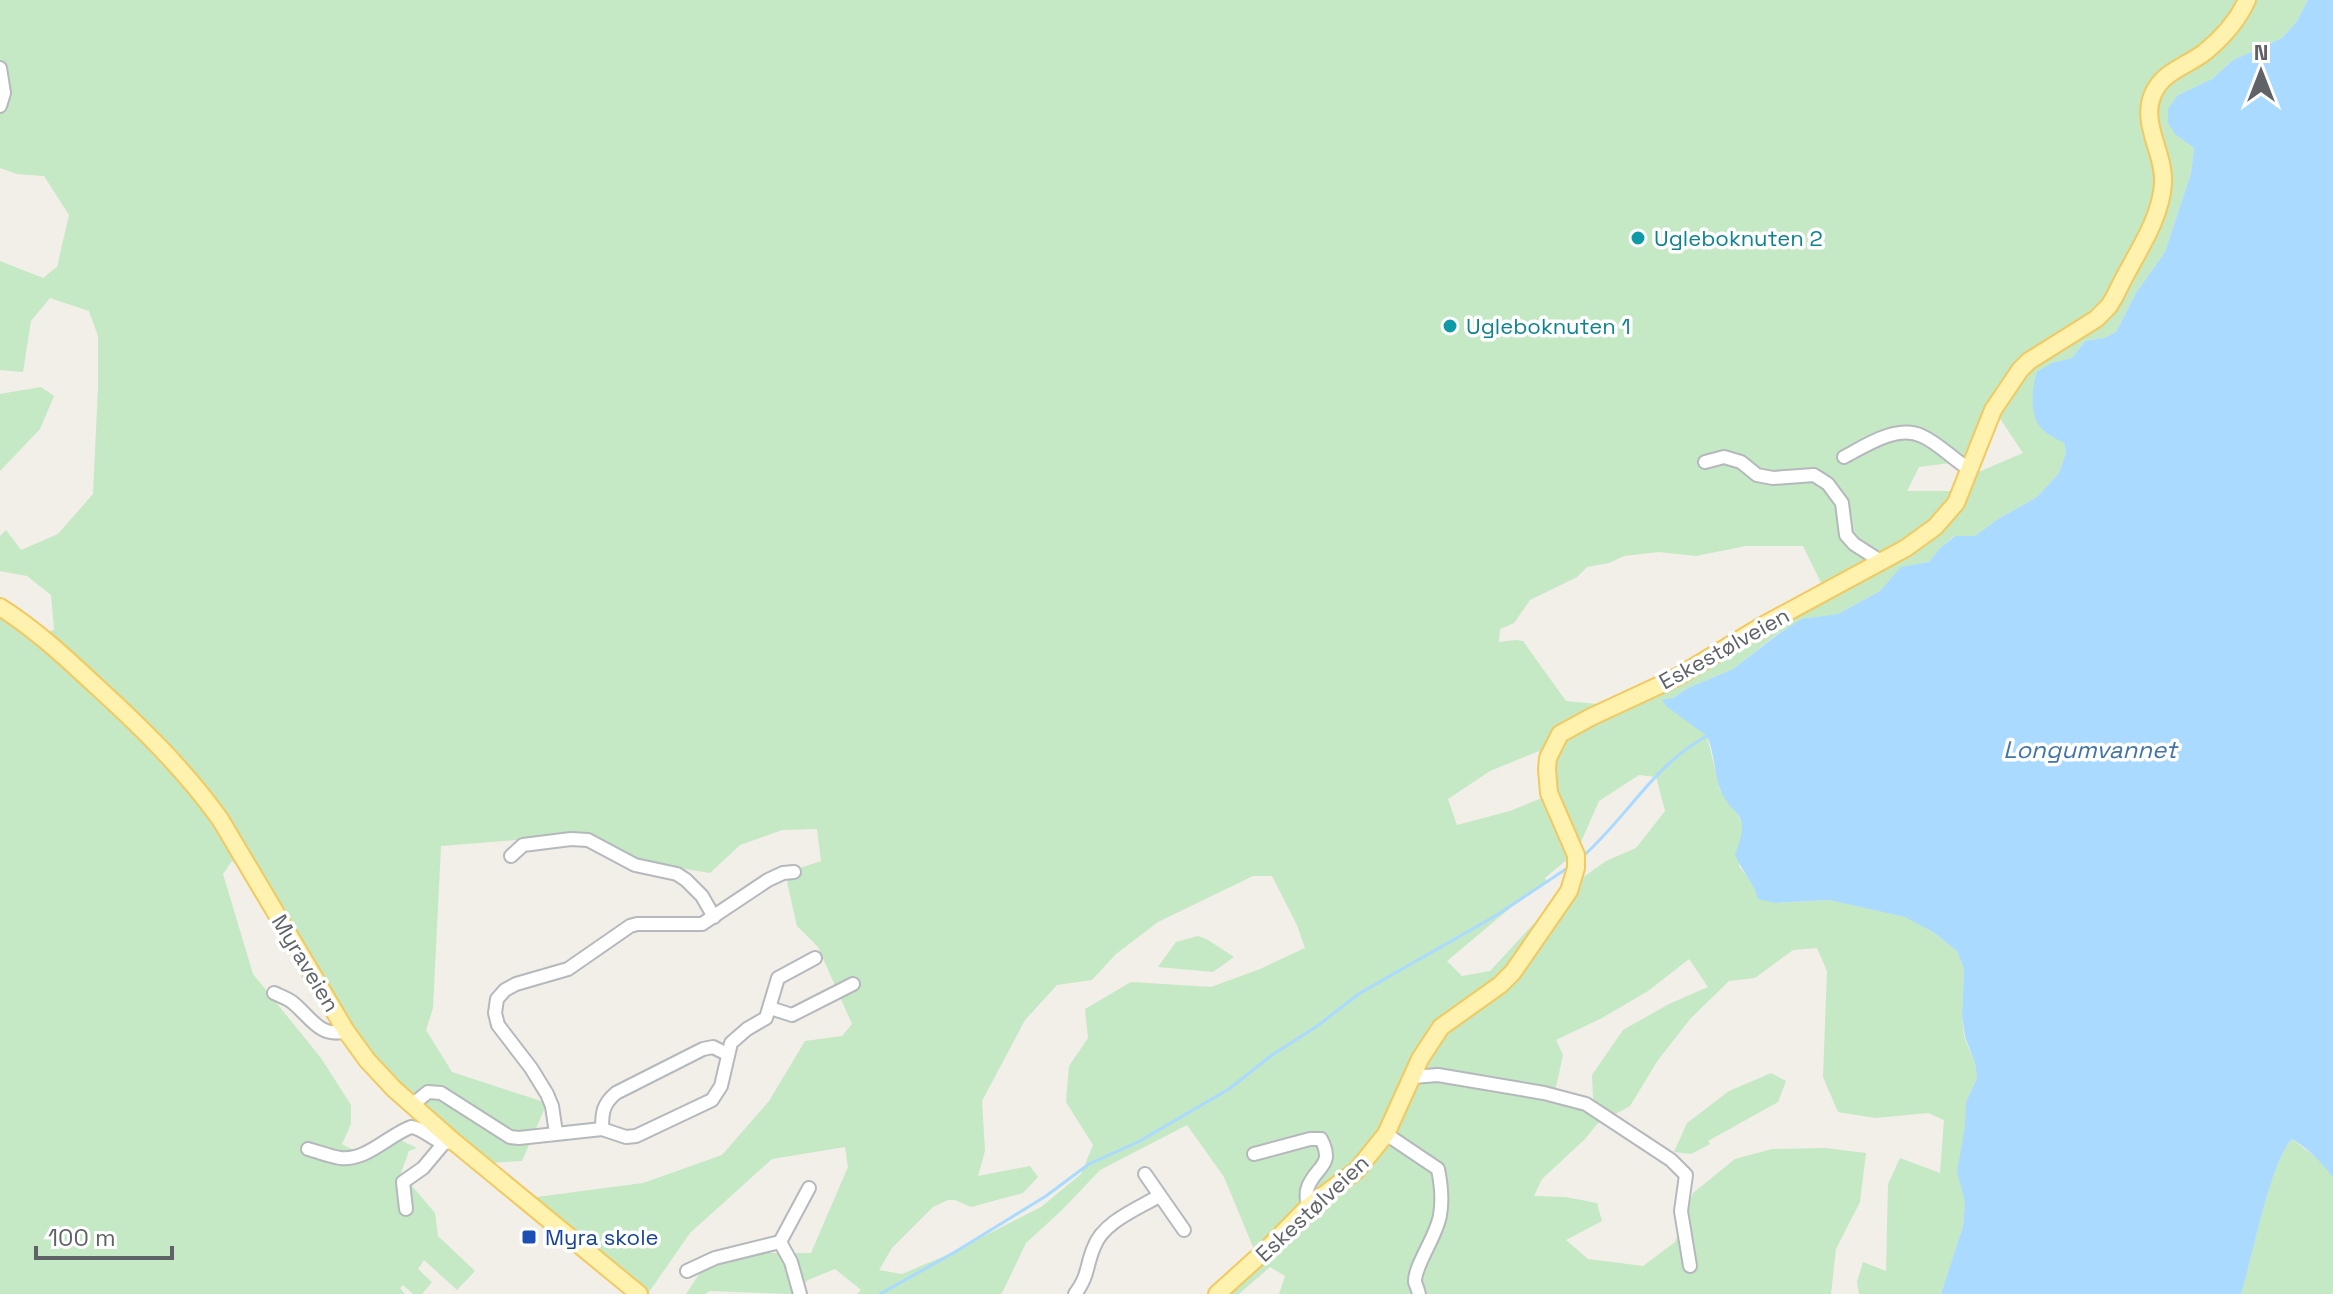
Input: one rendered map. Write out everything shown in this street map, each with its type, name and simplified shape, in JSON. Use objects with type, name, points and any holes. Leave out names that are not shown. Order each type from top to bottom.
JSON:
[{"type":"main road","name":"Eskestølveien","points":[[1217,1294],[1308,1207],[1357,1170],[1386,1134],[1420,1059],[1441,1027],[1500,985],[1513,972],[1569,891],[1576,861],[1547,781],[1548,758],[1560,734],[1677,677],[1760,627],[1882,562],[1935,527],[1951,510],[1993,410],[2020,370],[2029,361],[2096,319],[2115,296],[2155,217],[2161,197],[2161,160],[2149,120],[2149,106],[2154,93],[2164,78],[2203,54],[2220,39],[2247,0]]},
{"type":"main road","name":"Myraveien","points":[[0,607],[66,658],[156,744],[200,792],[220,819],[346,1031],[378,1074],[449,1142],[639,1294]]},
{"type":"street","points":[[0,68],[4,93],[0,106]]},
{"type":"street","points":[[1844,457],[1872,441],[1903,432],[1922,436],[1969,469]]},
{"type":"street","points":[[1705,462],[1724,457],[1741,462],[1757,475],[1773,478],[1814,475],[1828,484],[1842,503],[1846,535],[1854,544],[1882,562]]},
{"type":"street","points":[[511,856],[523,845],[588,840],[635,865],[666,871],[686,880],[702,896],[714,917]]},
{"type":"street","points":[[556,1133],[547,1094],[498,1025],[495,1013],[497,999],[505,990],[568,969],[630,926],[702,924],[768,880],[794,872]]},
{"type":"street","points":[[412,1105],[428,1092],[441,1093],[510,1137],[602,1129],[626,1137],[636,1136],[712,1100],[721,1086],[731,1043],[766,1018],[778,978],[815,958]]},
{"type":"street","points":[[770,1008],[792,1015],[853,984]]},
{"type":"street","points":[[274,993],[293,1003],[325,1032],[346,1031]]},
{"type":"street","points":[[602,1129],[602,1110],[606,1101],[616,1093],[703,1049],[713,1047],[727,1054]]},
{"type":"street","points":[[1412,1077],[1438,1075],[1544,1093],[1586,1104],[1671,1160],[1686,1175],[1681,1211],[1690,1266]]},
{"type":"street","points":[[308,1149],[338,1158],[355,1157],[411,1127],[434,1140],[449,1142]]},
{"type":"street","points":[[1386,1134],[1438,1169],[1442,1190],[1440,1215],[1432,1242],[1417,1267],[1415,1282],[1419,1294]]},
{"type":"street","points":[[1254,1154],[1310,1139],[1321,1139],[1327,1150],[1326,1163],[1309,1184],[1306,1194],[1308,1207]]},
{"type":"street","points":[[406,1209],[403,1182],[423,1168],[449,1142]]},
{"type":"street","points":[[1145,1174],[1184,1230]]},
{"type":"street","points":[[687,1271],[715,1258],[780,1242],[809,1188]]},
{"type":"street","points":[[1075,1294],[1088,1271],[1093,1248],[1100,1235],[1115,1222],[1159,1196]]},
{"type":"street","points":[[780,1242],[791,1262],[800,1294]]},
{"type":"green space","points":[[0,0],[2308,0],[2297,21],[2282,38],[2233,60],[2212,79],[2178,95],[2176,135],[2194,148],[2191,173],[2165,252],[2136,293],[2116,332],[2104,338],[2085,341],[2072,358],[2052,363],[2043,429],[2064,443],[2066,452],[2059,473],[2037,497],[1975,536],[1954,536],[1929,562],[1901,568],[1880,591],[1838,614],[1802,620],[1776,635],[1733,669],[1688,688],[1673,698],[1707,736],[1720,790],[1743,825],[1739,866],[1756,888],[1775,903],[1829,900],[1906,917],[1933,932],[1957,951],[1964,969],[1964,1037],[1975,1063],[1977,1078],[1966,1102],[1963,1226],[1941,1294],[1859,1294],[1857,1282],[1863,1262],[1886,1271],[1888,1184],[1900,1158],[1940,1173],[1944,1120],[1928,1113],[1875,1118],[1838,1112],[1823,1077],[1827,971],[1817,948],[1793,950],[1755,978],[1729,981],[1691,1018],[1658,1060],[1630,1106],[1597,1124],[1542,1179],[1534,1196],[1565,1197],[1597,1203],[1602,1221],[1566,1240],[1588,1259],[1643,1266],[1675,1242],[1693,1193],[1735,1159],[1772,1149],[1825,1148],[1866,1153],[1860,1202],[1836,1249],[1831,1294],[1279,1294],[1285,1276],[1270,1267],[1239,1294],[1219,1294],[1258,1259],[1224,1177],[1187,1125],[1100,1170],[1026,1243],[999,1294],[857,1294],[861,1290],[835,1269],[808,1280],[792,1294],[710,1291],[686,1294],[705,1265],[752,1253],[811,1253],[848,1167],[845,1147],[772,1159],[690,1233],[650,1294],[645,1294],[529,1198],[643,1183],[722,1155],[769,1101],[805,1041],[842,1036],[852,1024],[818,947],[797,926],[787,882],[797,869],[821,861],[817,829],[782,830],[740,845],[710,873],[638,861],[579,835],[441,846],[433,1008],[426,1030],[452,1072],[547,1103],[522,1161],[489,1163],[366,1055],[254,878],[232,861],[223,874],[253,974],[321,1058],[351,1105],[351,1124],[342,1144],[357,1152],[400,1140],[417,1148],[409,1151],[401,1173],[435,1213],[438,1236],[475,1271],[457,1290],[424,1260],[418,1269],[432,1282],[422,1294],[413,1294],[403,1285],[400,1288],[405,1294],[0,1294],[0,615],[35,635],[54,630],[51,595],[27,576],[0,571],[0,536],[6,530],[21,550],[58,534],[93,494],[98,336],[89,311],[50,298],[31,321],[23,372],[0,370],[0,261],[43,278],[57,267],[69,215],[44,176],[17,174],[0,168]],"holes":[[[1999,417],[2023,453],[1962,479],[1958,491],[1907,491],[1919,467],[1973,460]],[[1746,546],[1803,546],[1827,595],[1812,609],[1787,617],[1619,706],[1566,701],[1523,641],[1499,642],[1500,629],[1514,623],[1530,600],[1577,577],[1587,567],[1609,563],[1624,556],[1659,552],[1696,556]],[[1539,751],[1547,766],[1547,796],[1510,811],[1457,825],[1448,799],[1490,771]],[[1639,775],[1656,777],[1665,811],[1636,848],[1606,861],[1564,891],[1490,971],[1462,976],[1447,961],[1528,893],[1547,882],[1545,878],[1577,851],[1599,801]],[[1253,876],[1272,876],[1305,948],[1211,987],[1131,982],[1085,1009],[1088,1038],[1069,1066],[1066,1102],[1093,1145],[1081,1174],[1041,1207],[947,1255],[902,1274],[879,1270],[892,1248],[933,1207],[948,1200],[971,1207],[1023,1193],[1038,1177],[1030,1166],[978,1176],[985,1151],[982,1101],[1025,1020],[1057,985],[1092,980],[1116,954],[1158,922]],[[1689,959],[1708,987],[1669,1004],[1623,1030],[1592,1075],[1597,1110],[1554,1096],[1563,1055],[1556,1040],[1648,991]]]},
{"type":"green space","points":[[41,387],[54,396],[40,429],[0,471],[0,394]]},
{"type":"green space","points":[[1198,936],[1234,957],[1213,972],[1158,967],[1176,942]]},
{"type":"green space","points":[[1771,1073],[1786,1081],[1778,1102],[1708,1141],[1710,1144],[1691,1154],[1674,1152],[1687,1123],[1729,1091]]},
{"type":"green space","points":[[2292,1139],[2322,1162],[2333,1177],[2333,1294],[2241,1294],[2269,1189],[2276,1168]]},
{"type":"water","name":"Longumvannet","points":[[2308,0],[2333,0],[2333,1177],[2314,1156],[2292,1139],[2276,1168],[2269,1189],[2241,1294],[1941,1294],[1963,1226],[1965,1202],[1957,1172],[1966,1102],[1977,1078],[1965,1037],[1962,1015],[1964,969],[1957,951],[1933,932],[1905,917],[1829,900],[1775,903],[1758,899],[1735,854],[1742,829],[1741,821],[1719,786],[1707,736],[1662,700],[1673,698],[1688,688],[1733,669],[1802,619],[1838,614],[1880,591],[1901,567],[1929,562],[1955,536],[1975,536],[2037,497],[2059,473],[2066,452],[2064,443],[2044,431],[2035,417],[2033,394],[2037,372],[2052,363],[2072,358],[2085,341],[2104,338],[2116,332],[2136,293],[2165,252],[2191,173],[2194,148],[2176,135],[2168,123],[2168,109],[2178,95],[2212,79],[2233,60],[2282,38],[2297,21]]},
{"type":"waterway","points":[[1581,858],[1671,762],[1707,736]]},
{"type":"waterway","points":[[880,1294],[1046,1196],[1089,1164],[1138,1142],[1229,1089],[1360,993],[1497,915],[1569,867]]},
{"type":"place","name":"Ugleboknuten 2","points":[[1638,238]]},
{"type":"place","name":"Ugleboknuten 1","points":[[1450,326]]},
{"type":"place","name":"Myra skole","points":[[529,1237]]}]
